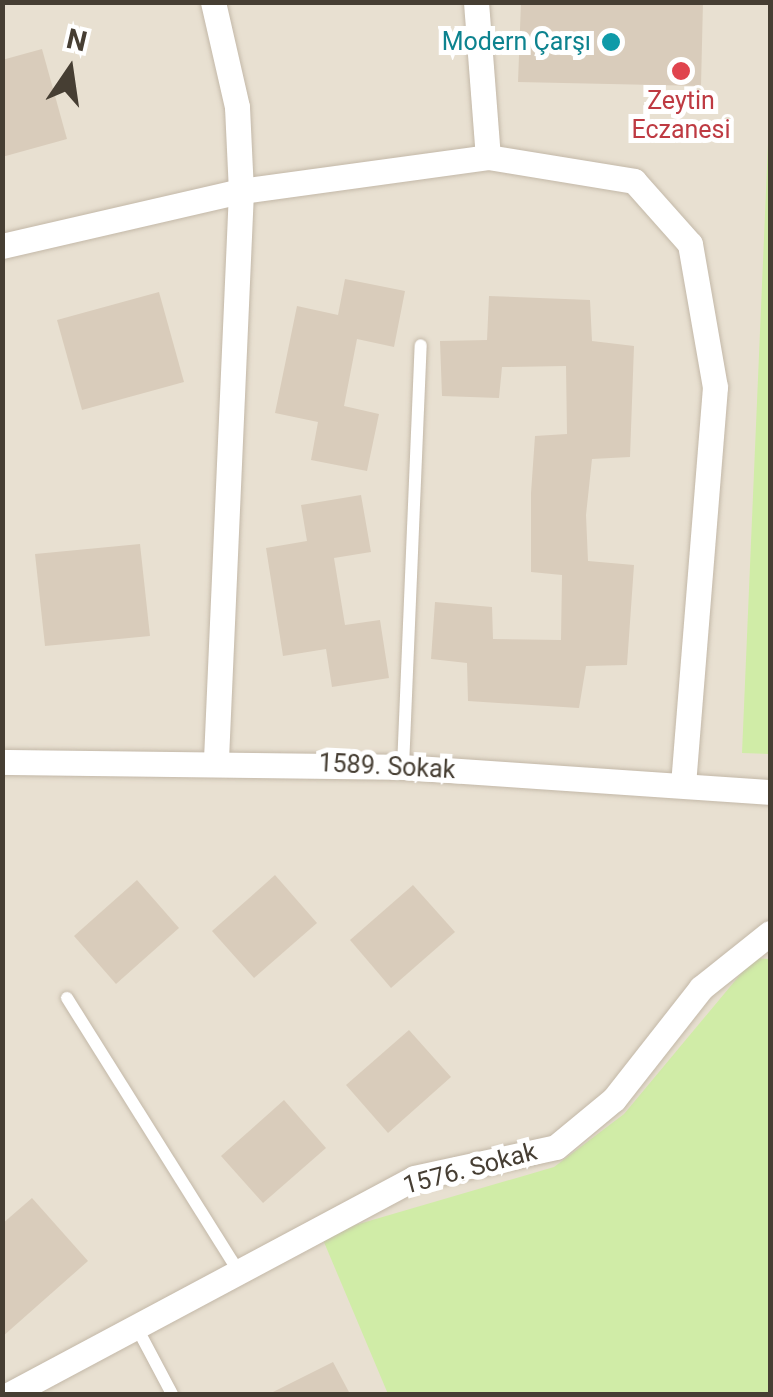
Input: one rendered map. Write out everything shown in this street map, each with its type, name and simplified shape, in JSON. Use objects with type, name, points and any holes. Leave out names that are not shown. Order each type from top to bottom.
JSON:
[{"type":"street","points":[[213,2],[237,107],[241,191],[216,760]]},
{"type":"street","points":[[476,2],[488,157]]},
{"type":"street","points":[[2,246],[241,191],[488,157],[634,181],[690,244],[715,387],[683,785]]},
{"type":"street","name":"1589. Sokak","points":[[2,762],[216,760],[404,767],[770,792]]},
{"type":"street","name":"1576. Sokak","points":[[10,1394],[235,1266],[414,1178],[556,1147],[614,1099],[701,988],[770,932]]},
{"type":"lane","points":[[404,767],[421,345]]},
{"type":"lane","points":[[67,998],[235,1266]]},
{"type":"lane","points":[[134,1324],[172,1394]]},
{"type":"shaded area","points":[[3,3],[770,3],[770,1394],[3,1394]]},
{"type":"green space","points":[[770,97],[770,754],[742,753]]},
{"type":"green space","points":[[754,958],[770,959],[770,1394],[388,1394],[321,1235],[554,1167],[624,1114]]},
{"type":"building","name":"Modern Çarşı","points":[[521,2],[703,2],[701,86],[518,82]]},
{"type":"building","points":[[42,49],[67,139],[2,157],[2,60]]},
{"type":"building","points":[[345,279],[405,291],[394,347],[357,339],[344,406],[379,414],[367,471],[311,460],[318,422],[275,413],[297,306],[338,315]]},
{"type":"building","points":[[159,292],[184,382],[82,410],[57,320]]},
{"type":"building","points":[[489,296],[590,300],[592,341],[634,346],[630,457],[592,459],[586,515],[588,561],[634,565],[627,665],[586,666],[579,708],[468,701],[467,663],[431,659],[435,602],[492,607],[493,639],[561,640],[562,575],[531,572],[531,493],[535,436],[567,434],[566,366],[502,367],[499,398],[442,396],[440,341],[487,340]]},
{"type":"building","points":[[361,495],[371,552],[334,558],[345,625],[380,620],[389,678],[332,687],[326,649],[283,656],[266,548],[307,541],[301,505]]},
{"type":"building","points":[[140,544],[150,636],[45,646],[35,554]]},
{"type":"building","points":[[275,875],[317,923],[254,978],[212,931]]},
{"type":"building","points":[[137,880],[179,928],[116,984],[74,936]]},
{"type":"building","points":[[413,885],[455,932],[391,988],[350,940]]},
{"type":"building","points":[[409,1030],[451,1077],[388,1133],[346,1085]]},
{"type":"building","points":[[284,1100],[326,1148],[263,1203],[221,1156]]},
{"type":"building","points":[[32,1198],[88,1261],[2,1337],[2,1224]]},
{"type":"building","points":[[333,1362],[350,1394],[269,1394]]},
{"type":"place","name":"Modern Çarşı","points":[[611,42]]},
{"type":"place","name":"Zeytin Eczanesi","points":[[681,71]]}]
